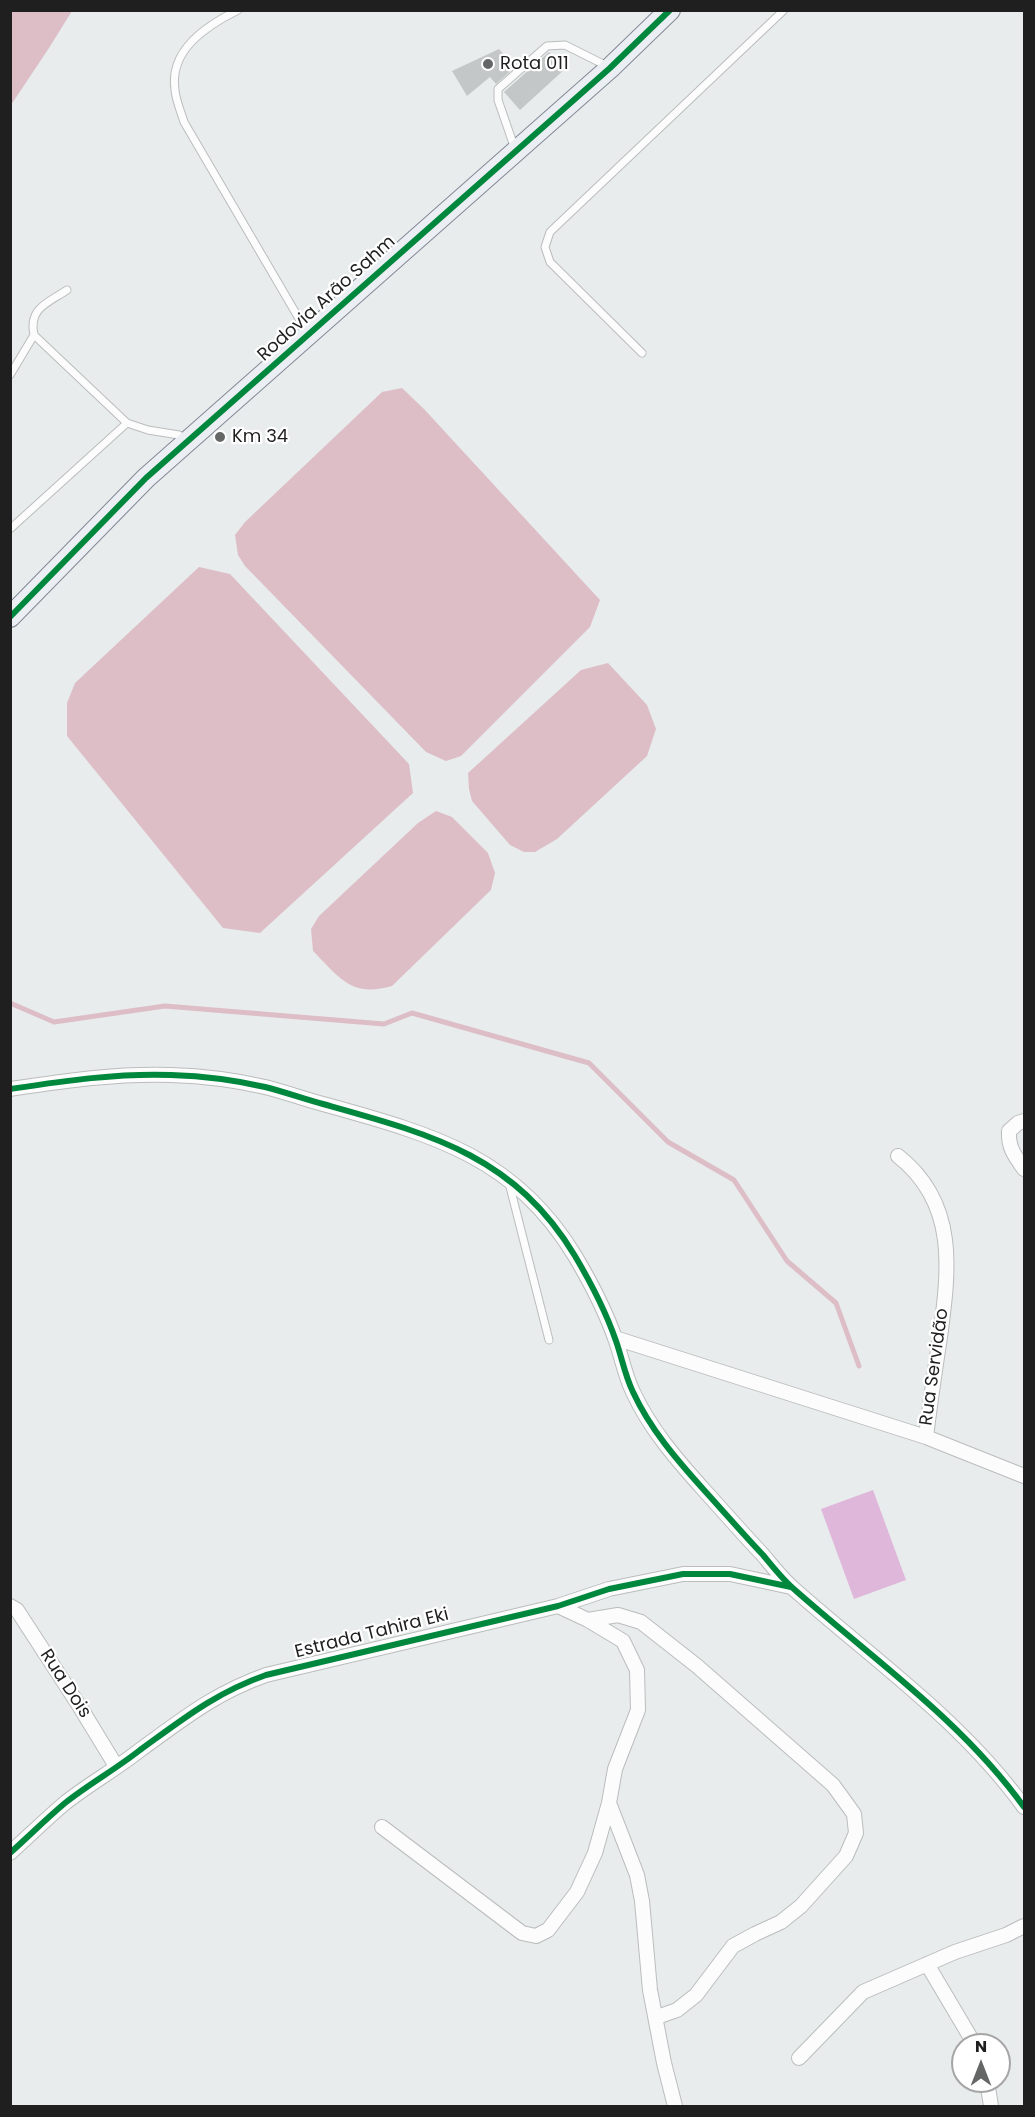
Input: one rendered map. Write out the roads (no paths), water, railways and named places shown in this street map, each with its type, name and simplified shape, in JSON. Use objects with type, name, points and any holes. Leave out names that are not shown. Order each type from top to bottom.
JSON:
[{"type":"street","name":"Rodovia Arão Sahm","points":[[10,617],[146,478],[610,68],[670,10]]},
{"type":"street","points":[[10,1089],[67,1080],[124,1075],[175,1075],[266,1087],[392,1123],[444,1142],[476,1157],[507,1177],[543,1212],[574,1254],[598,1299],[615,1338],[631,1390],[648,1420],[690,1475],[791,1587],[967,1738],[1005,1780],[1024,1807]]},
{"type":"street","points":[[1024,1121],[1009,1131],[1009,1141],[1011,1151],[1024,1169]]},
{"type":"street","name":"Rua Servidão","points":[[898,1156],[915,1169],[932,1195],[944,1228],[948,1260],[926,1437]]},
{"type":"street","points":[[615,1338],[926,1437],[1024,1476]]},
{"type":"street","name":"Estrada Tahira Eki","points":[[10,1853],[64,1804],[165,1730],[236,1685],[266,1675],[558,1606],[609,1589],[683,1574],[730,1574],[791,1587]]},
{"type":"street","name":"Rua Dois","points":[[10,1606],[17,1610],[23,1619],[81,1707],[116,1766]]},
{"type":"street","points":[[382,1827],[522,1933],[536,1936],[548,1930],[577,1892],[595,1853],[609,1803],[615,1769],[638,1710],[637,1670],[623,1641],[588,1620],[558,1606]]},
{"type":"street","points":[[588,1620],[618,1615],[641,1622],[697,1666],[833,1785],[854,1814],[856,1833],[846,1856],[801,1906],[781,1922],[733,1946],[696,1995],[677,2010],[657,2017]]},
{"type":"street","points":[[609,1803],[637,1875],[642,1901],[650,1989],[675,2106]]},
{"type":"street","points":[[799,2058],[863,1992],[955,1952],[1006,1935],[1024,1926]]},
{"type":"street","points":[[927,1964],[968,2033]]},
{"type":"lane","points":[[238,10],[222,18],[190,42],[175,67],[175,90],[184,122],[309,336]]},
{"type":"lane","points":[[642,353],[550,262],[544,248],[550,232],[784,10]]},
{"type":"lane","points":[[516,151],[498,100],[498,89],[547,46],[565,45],[610,68]]},
{"type":"lane","points":[[67,290],[36,312],[31,323],[34,335],[127,423],[148,430],[179,435]]},
{"type":"lane","points":[[10,375],[34,335]]},
{"type":"lane","points":[[10,529],[127,423]]},
{"type":"lane","points":[[507,1177],[549,1340]]},
{"type":"waterway","points":[[10,1003],[54,1022],[165,1006],[384,1024],[412,1013],[589,1063],[668,1142],[734,1180],[787,1261],[836,1303],[859,1366]]},
{"type":"place","name":"Rota 011","points":[[488,64]]},
{"type":"place","name":"Km 34","points":[[220,437]]}]
